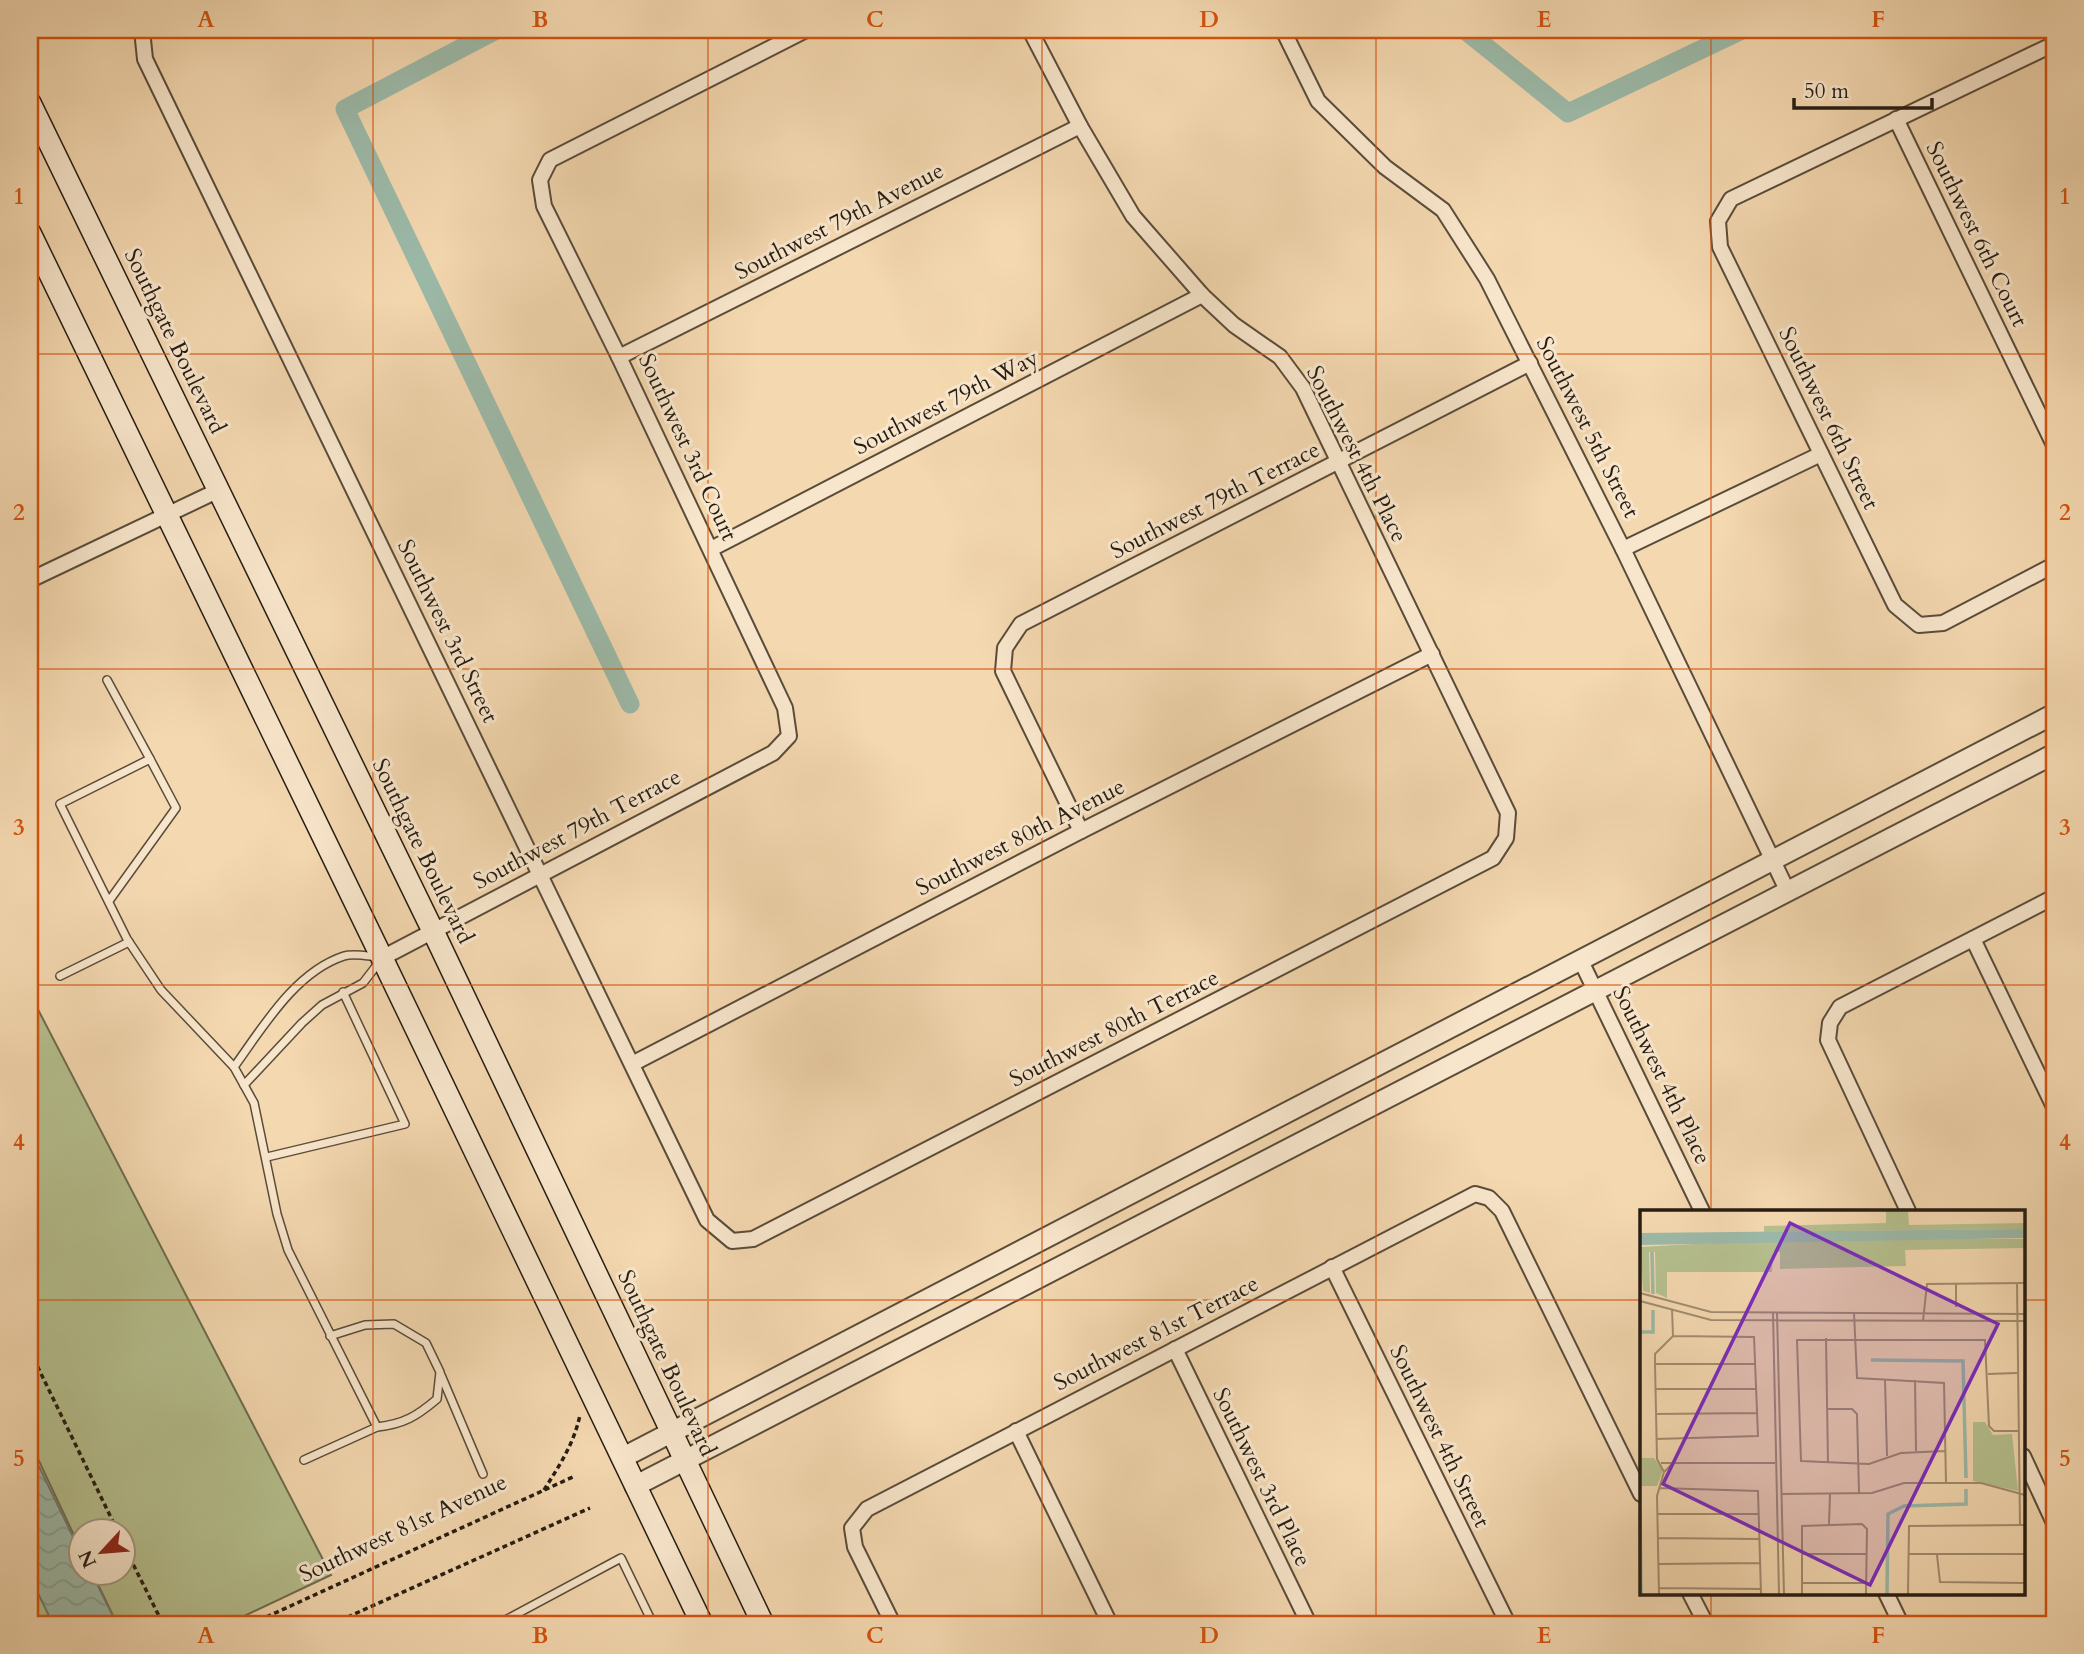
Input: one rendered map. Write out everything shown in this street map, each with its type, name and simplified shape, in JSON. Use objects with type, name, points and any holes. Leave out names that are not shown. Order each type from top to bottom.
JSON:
[{"type":"main road","name":"Southgate Boulevard","points":[[30,103],[433,931],[764,1624]]},
{"type":"main road","points":[[30,233],[702,1624]]},
{"type":"street","name":"Southwest 3rd Street","points":[[142,30],[145,59],[707,1220],[732,1241]]},
{"type":"street","name":"Southwest 3rd Court","points":[[789,736],[785,708],[620,357],[544,206],[540,180],[550,160],[806,30]]},
{"type":"street","name":"Southwest 4th Place","points":[[1030,30],[1080,126],[1133,216],[1202,295],[1234,325],[1280,357],[1303,388],[1508,813],[1506,838]]},
{"type":"street","name":"Southwest 5th Street","points":[[1283,30],[1318,101],[1385,167],[1443,210],[1487,279],[1623,549],[1788,892]]},
{"type":"street","points":[[1896,119],[2054,44]]},
{"type":"street","name":"Southwest 6th Street","points":[[1896,119],[1731,199],[1718,221],[1720,247],[1895,605],[1919,625],[1943,623],[2054,565]]},
{"type":"street","name":"Southwest 6th Court","points":[[1896,119],[2054,444]]},
{"type":"street","name":"Southwest 79th Avenue","points":[[620,357],[1080,126]]},
{"type":"street","name":"Southwest 79th Way","points":[[711,550],[1202,295]]},
{"type":"street","name":"Southwest 79th Terrace","points":[[1081,831],[1003,671],[1005,648],[1021,624],[1530,363]]},
{"type":"street","points":[[1623,549],[1821,454]]},
{"type":"street","points":[[30,580],[219,490]]},
{"type":"street","name":"Southwest 80th Avenue","points":[[632,1064],[1081,831],[1432,654]]},
{"type":"street","points":[[622,1458],[2054,714]]},
{"type":"street","name":"Southwest 79th Terrace","points":[[382,958],[773,752],[789,736]]},
{"type":"street","points":[[635,1486],[2054,754]]},
{"type":"street","name":"Southwest 80th Terrace","points":[[732,1241],[753,1239],[1493,858],[1506,838]]},
{"type":"street","points":[[1908,1210],[1828,1040],[1830,1023],[1840,1007],[2054,897]]},
{"type":"street","points":[[1973,939],[2054,1107]]},
{"type":"street","name":"Southwest 4th Place","points":[[1580,959],[1702,1210]]},
{"type":"street","name":"Southwest 81st Terrace","points":[[893,1624],[855,1547],[852,1528],[867,1509],[1475,1194],[1489,1198],[1502,1211],[1640,1492]]},
{"type":"street","name":"Southwest 4th Street","points":[[1332,1267],[1508,1624]]},
{"type":"street","name":"Southwest 3rd Place","points":[[1175,1349],[1309,1624]]},
{"type":"street","points":[[1016,1431],[1110,1624]]},
{"type":"street","points":[[2024,1458],[2054,1523]]},
{"type":"street","points":[[1691,1594],[1706,1624]]},
{"type":"street","points":[[1886,1594],[1901,1624]]},
{"type":"lane","points":[[107,680],[176,808],[108,901]]},
{"type":"lane","points":[[150,759],[60,804],[129,942],[161,990],[234,1067],[254,1103],[277,1214],[288,1250],[377,1427]]},
{"type":"lane","points":[[60,976],[129,942]]},
{"type":"lane","points":[[234,1067],[276,1009],[308,977],[347,955],[382,958]]},
{"type":"lane","points":[[244,1085],[302,1023],[322,1005],[363,983],[382,958]]},
{"type":"lane","points":[[267,1157],[405,1124],[342,992]]},
{"type":"lane","points":[[330,1336],[365,1325],[394,1324],[426,1343],[483,1474]]},
{"type":"lane","points":[[304,1460],[377,1427],[392,1426],[416,1417],[437,1399],[440,1372]]},
{"type":"lane","points":[[498,1624],[621,1558],[653,1624]]},
{"type":"path","points":[[30,1351],[112,1518]]},
{"type":"path","points":[[543,1490],[573,1440],[586,1382]]},
{"type":"path","name":"Southwest 81st Avenue","points":[[251,1624],[575,1476]]},
{"type":"path","points":[[332,1624],[590,1508]]},
{"type":"path","points":[[136,1570],[163,1624]]},
{"type":"green space","points":[[30,994],[331,1575],[227,1624],[117,1624],[100,1588],[136,1588],[136,1518],[66,1518],[30,1442]]},
{"type":"green space","points":[[30,1576],[54,1624],[30,1624]]},
{"type":"water","points":[[30,1448],[66,1522],[66,1588],[99,1588],[117,1624],[53,1624],[30,1577]]},
{"type":"waterway","points":[[496,30],[345,109],[630,704]]},
{"type":"waterway","points":[[1465,30],[1568,113],[1742,30]]}]
